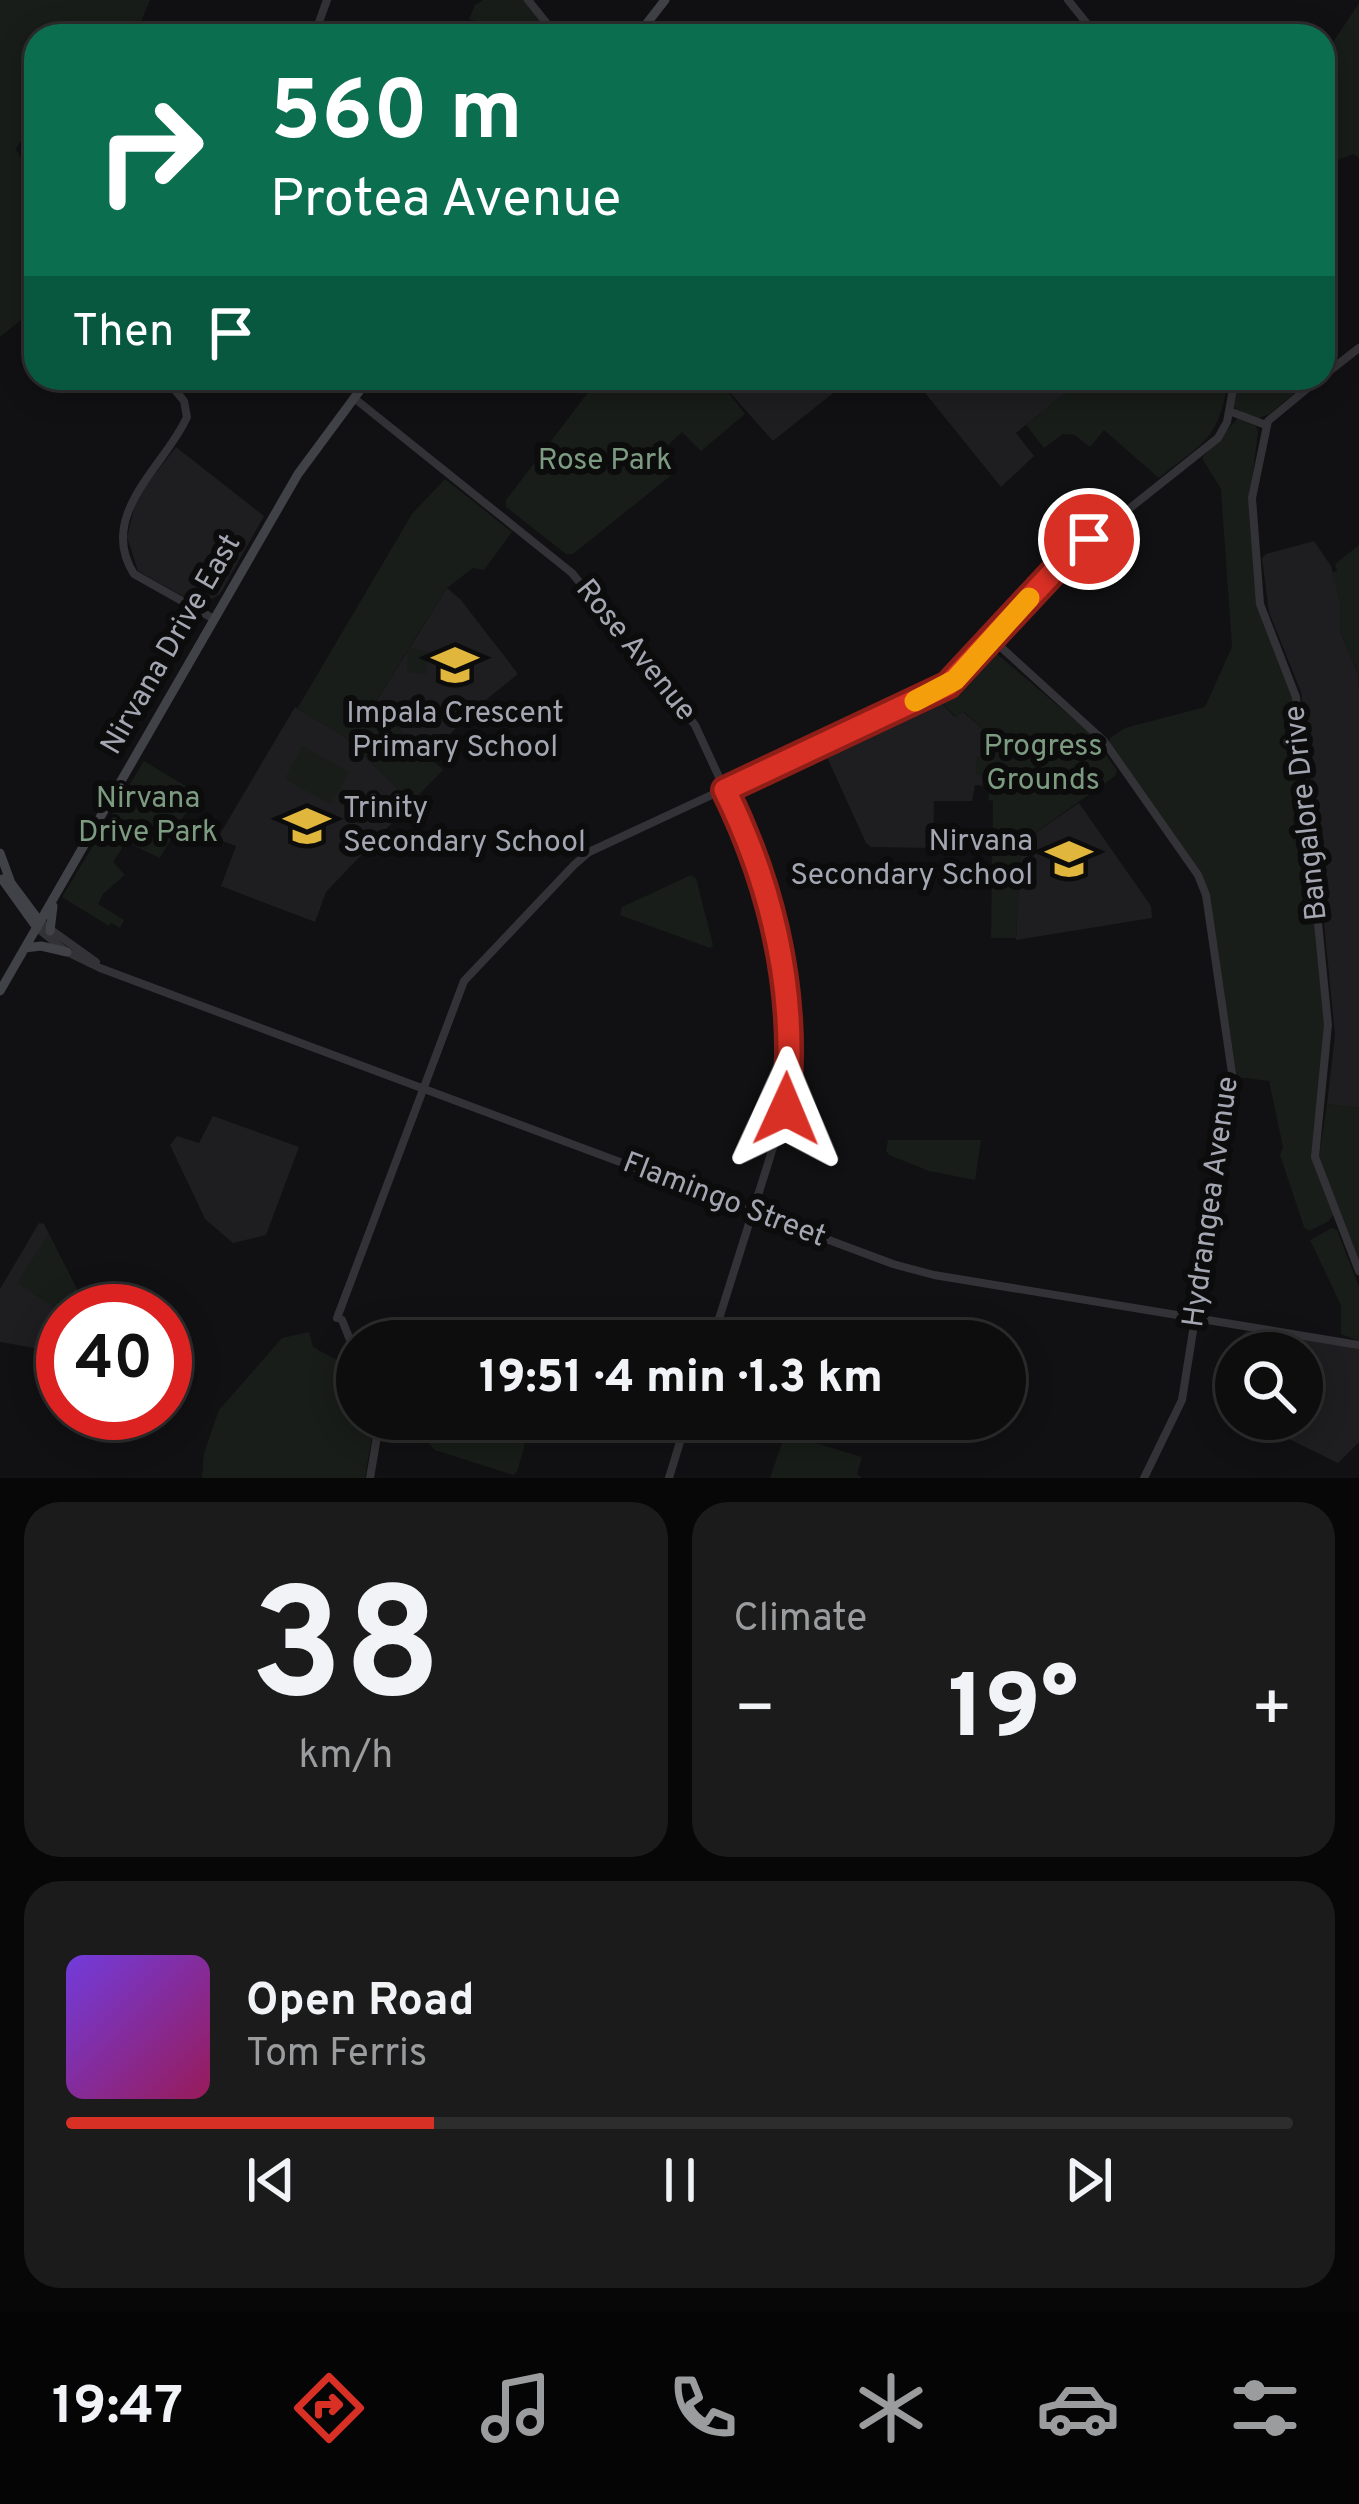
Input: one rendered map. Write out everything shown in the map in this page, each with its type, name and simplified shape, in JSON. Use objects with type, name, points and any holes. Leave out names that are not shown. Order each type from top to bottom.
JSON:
[{"type":"main road","points":[[646,24],[665,0]]},
{"type":"main road","name":"Nirvana Drive East","points":[[0,991],[42,927],[298,474],[360,390]]},
{"type":"main road","points":[[0,853],[29,927],[17,962]]},
{"type":"main road","points":[[0,874],[42,927]]},
{"type":"main road","points":[[26,910],[41,910],[52,902]]},
{"type":"main road","points":[[25,948],[67,952]]},
{"type":"street","points":[[528,0],[547,24]]},
{"type":"street","points":[[1068,0],[1087,24]]},
{"type":"street","points":[[1335,367],[1359,348]]},
{"type":"street","points":[[175,390],[184,401],[187,417],[131,502],[125,533],[128,566],[214,620]]},
{"type":"street","points":[[340,1320],[466,977],[589,852],[944,687],[1066,559],[1211,445],[1223,430],[1233,390]]},
{"type":"street","points":[[1229,410],[1266,425],[1305,390]]},
{"type":"street","name":"Rose Avenue","points":[[354,398],[564,563],[693,722],[757,860],[786,975],[787,1102],[719,1320]]},
{"type":"street","name":"Bangalore Drive","points":[[1266,425],[1252,494],[1260,601],[1296,697],[1329,1034],[1316,1157],[1359,1271]]},
{"type":"street","name":"Hydrangea Avenue","points":[[992,638],[1103,741],[1204,887],[1233,1080],[1181,1403],[1144,1478]]},
{"type":"street","name":"Flamingo Street","points":[[42,927],[67,952],[113,972],[913,1271],[1359,1345]]},
{"type":"street","name":"Flamingo Street","points":[[42,927],[113,972]]},
{"type":"street","points":[[370,1478],[376,1440]]},
{"type":"street","points":[[669,1478],[681,1440]]},
{"type":"shaded area","points":[[728,390],[837,390],[773,441]]},
{"type":"shaded area","points":[[923,390],[1069,390],[1016,433],[1034,456],[1001,487]]},
{"type":"shaded area","points":[[176,447],[264,516],[220,594],[200,606],[138,571],[127,537],[137,497]]},
{"type":"shaded area","points":[[1314,541],[1331,566],[1341,606],[1340,631],[1358,673],[1359,1108],[1327,1104],[1335,1035],[1301,692],[1269,612],[1262,558]]},
{"type":"shaded area","name":"Impala Crescent Primary School","points":[[447,588],[518,674],[428,756],[374,705]]},
{"type":"shaded area","points":[[938,699],[955,717],[962,711],[990,735],[985,786],[975,785],[972,801],[934,801],[933,848],[871,847],[827,751]]},
{"type":"shaded area","name":"Trinity Secondary School","points":[[295,707],[344,736],[412,802],[326,892],[315,922],[221,886],[236,846],[217,839]]},
{"type":"shaded area","name":"Nirvana Secondary School","points":[[1079,803],[1151,906],[1152,918],[1016,940],[1021,843]]},
{"type":"shaded area","points":[[213,1116],[299,1147],[266,1235],[233,1243],[205,1219],[170,1145],[177,1136],[199,1143]]},
{"type":"shaded area","points":[[39,1223],[44,1224],[74,1284],[36,1284],[36,1348],[0,1342],[0,1289]]},
{"type":"shaded area","points":[[1323,1342],[1359,1348],[1359,1442],[1338,1463],[1291,1440],[1323,1440]]},
{"type":"green space","points":[[0,0],[150,0],[140,24],[24,24],[24,139],[16,149],[24,163],[24,318],[0,337]]},
{"type":"green space","points":[[483,0],[531,0],[546,24],[485,24],[469,19]]},
{"type":"green space","points":[[1359,3],[1359,158],[1353,154],[1335,161],[1335,39]]},
{"type":"green space","name":"Rose Park","points":[[590,390],[726,390],[745,414],[701,451],[682,432],[658,454],[674,473],[573,554],[566,554],[506,507],[506,500]]},
{"type":"green space","points":[[1069,390],[1226,390],[1208,437],[1159,478],[1104,430],[1090,447],[1075,435],[1063,434],[1044,448],[1026,425]]},
{"type":"green space","points":[[1236,390],[1298,390],[1256,419],[1233,407]]},
{"type":"green space","points":[[1238,418],[1256,426],[1258,432],[1250,497],[1258,604],[1292,690],[1327,1039],[1315,1164],[1333,1215],[1309,1231],[1280,1155],[1283,1147],[1269,1081],[1237,1077],[1207,890],[1109,745],[1110,738],[1125,728],[1205,707],[1232,647],[1221,489],[1202,458]]},
{"type":"green space","points":[[445,479],[512,532],[484,570],[473,568],[447,588],[409,648],[429,652],[426,674],[407,672],[408,650],[374,705],[443,770],[412,802],[344,736],[297,709],[412,514]]},
{"type":"green space","points":[[1359,545],[1359,687],[1340,631],[1341,606],[1332,572]]},
{"type":"green space","name":"Progress Grounds","points":[[990,648],[1089,732],[1117,770],[1021,843],[1016,938],[991,938],[991,778],[976,774],[977,756],[988,756],[990,735],[963,711],[956,717],[939,699],[949,698]]},
{"type":"green space","points":[[302,746],[349,772],[331,804],[285,779]]},
{"type":"green space","name":"Nirvana Drive Park","points":[[144,761],[197,793],[160,858],[126,842],[113,862],[125,875],[98,904],[124,920],[120,928],[62,897]]},
{"type":"green space","points":[[691,875],[696,878],[710,948],[620,915],[622,907]]},
{"type":"green space","points":[[1327,1104],[1359,1108],[1359,1260],[1319,1157]]},
{"type":"green space","points":[[888,1140],[981,1140],[975,1180],[929,1171],[889,1155]]},
{"type":"green space","points":[[1332,1228],[1337,1230],[1359,1287],[1359,1341],[1341,1334],[1341,1305],[1310,1240]]},
{"type":"green space","points":[[49,1234],[74,1284],[36,1284],[36,1295],[17,1283]]},
{"type":"green space","points":[[309,1332],[313,1347],[336,1359],[336,1440],[371,1440],[365,1478],[202,1478],[204,1453],[219,1410],[282,1338]]},
{"type":"green space","points":[[429,1440],[520,1440],[525,1444],[513,1475],[429,1444]]},
{"type":"green space","points":[[783,1440],[806,1440],[862,1457],[857,1474],[862,1478],[770,1478]]},
{"type":"slow traffic","points":[[915,701],[955,680],[1029,598]]},
{"type":"place","name":"Impala Crescent Primary School","points":[[455,665]]},
{"type":"place","name":"Trinity Secondary School","points":[[307,826]]},
{"type":"place","name":"Nirvana Secondary School","points":[[1069,859]]},
{"type":"route","points":[[786,1109],[786,970],[757,860],[725,790],[948,685],[1089,539]]}]
